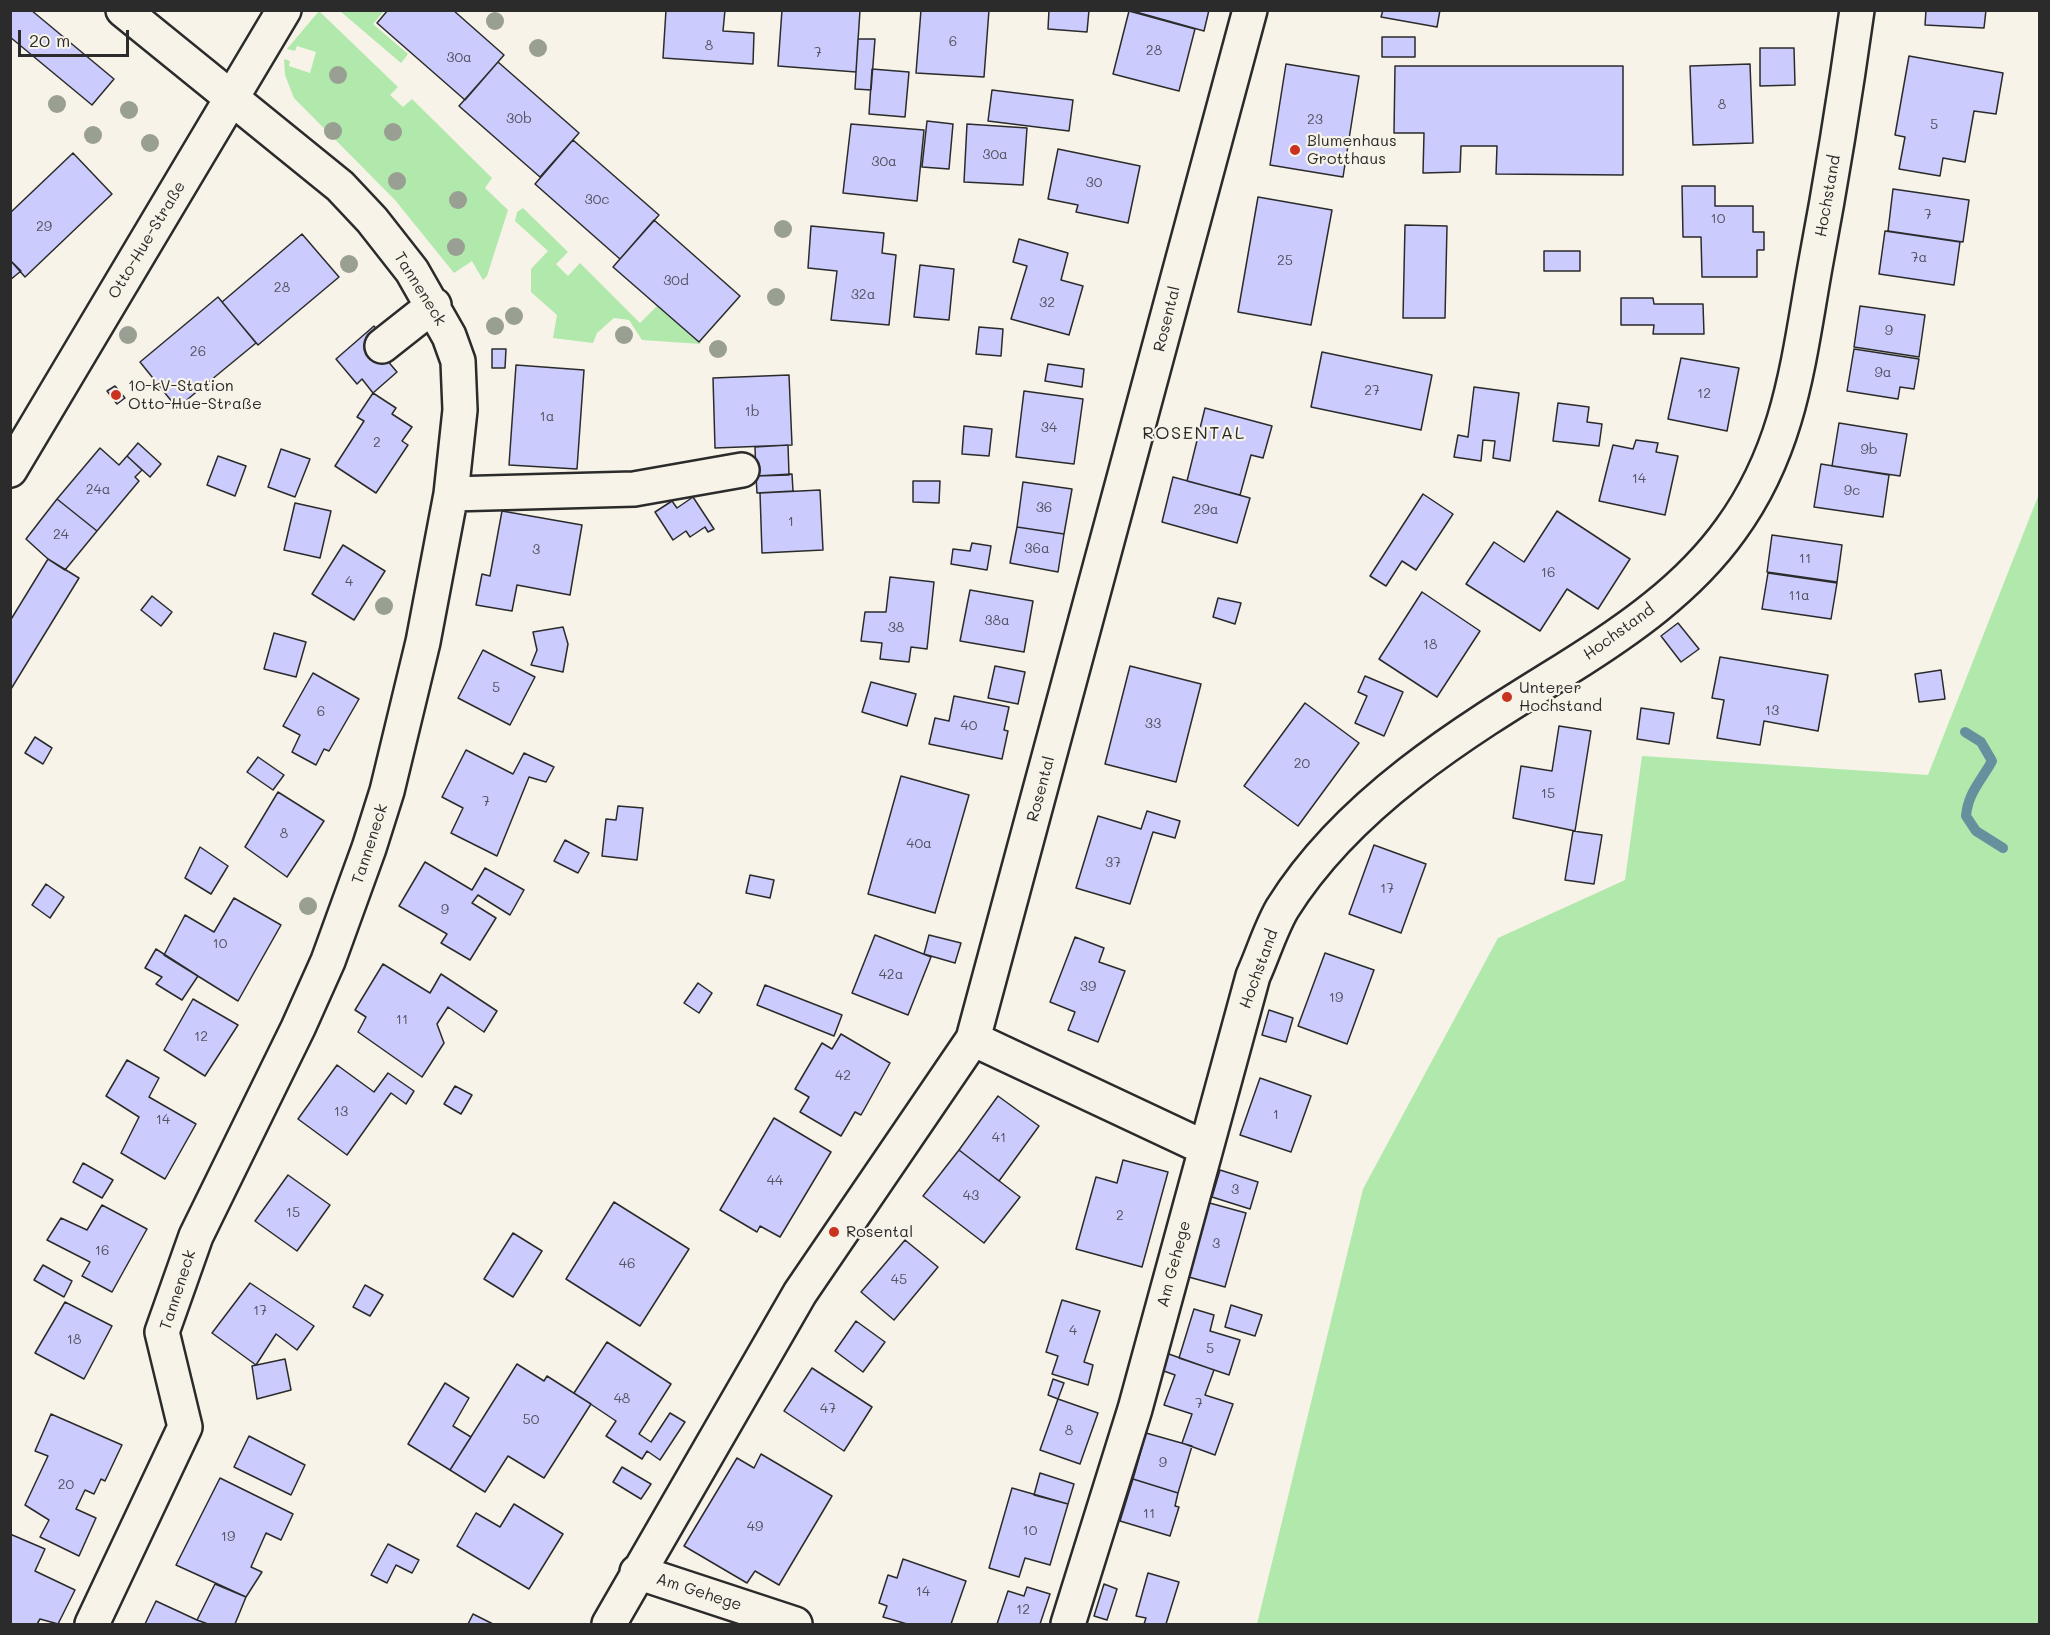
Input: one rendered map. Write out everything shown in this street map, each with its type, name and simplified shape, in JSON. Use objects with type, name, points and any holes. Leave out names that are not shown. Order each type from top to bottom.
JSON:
[{"type":"street","name":"Tanneneck","points":[[92,1624],[185,1427],[162,1332],[196,1236],[303,1018],[349,906],[387,791],[423,642],[451,494],[460,410],[458,360],[449,336],[434,305],[401,257],[340,186],[123,10]]},
{"type":"street","name":"Otto-Hue-Straße","points":[[10,470],[284,10]]},
{"type":"street","name":"Rosental","points":[[609,1624],[800,1293],[973,1040],[1250,10]]},
{"type":"street","name":"Hochstand","points":[[1205,1148],[1253,976],[1280,913],[1319,861],[1369,808],[1406,777],[1447,746],[1599,648],[1683,583],[1725,537],[1754,494],[1778,446],[1793,394],[1835,159],[1857,10]]},
{"type":"street","points":[[382,346],[434,305]]},
{"type":"street","points":[[451,494],[634,489],[742,470]]},
{"type":"street","points":[[973,1040],[1205,1148]]},
{"type":"street","name":"Am Gehege","points":[[1068,1624],[1135,1409],[1205,1148]]},
{"type":"street","name":"Am Gehege","points":[[637,1572],[795,1624]]},
{"type":"green space","points":[[319,11],[398,87],[390,95],[403,107],[412,99],[492,178],[485,188],[508,210],[487,276],[483,280],[472,261],[454,273],[395,200],[294,98],[285,75],[284,59],[290,61],[289,66],[310,73],[316,52],[297,46],[295,51],[287,49]]},
{"type":"green space","points":[[340,11],[384,11],[373,24],[408,54],[401,63]]},
{"type":"green space","points":[[523,208],[568,252],[556,264],[568,276],[580,263],[640,323],[657,306],[701,344],[642,340],[629,320],[614,318],[597,333],[593,343],[553,338],[557,315],[531,292],[531,269],[548,251],[515,221],[517,212]]},
{"type":"green space","points":[[2039,494],[2039,1624],[1257,1624],[1363,1189],[1498,938],[1625,880],[1642,756],[1928,775]]},
{"type":"building","points":[[10,10],[31,10],[114,79],[92,105],[10,37]]},
{"type":"building","points":[[388,10],[453,10],[504,55],[465,100],[377,23]]},
{"type":"building","points":[[666,10],[725,10],[723,31],[754,33],[753,64],[663,58]]},
{"type":"building","points":[[782,10],[860,10],[856,72],[778,66]]},
{"type":"building","points":[[921,10],[989,10],[984,77],[916,73]]},
{"type":"building","points":[[1049,10],[1089,10],[1087,32],[1048,29]]},
{"type":"building","points":[[1129,10],[1209,10],[1204,31]]},
{"type":"building","points":[[1383,10],[1440,10],[1437,27],[1381,17]]},
{"type":"building","points":[[1926,10],[1986,10],[1984,28],[1925,25]]},
{"type":"building","points":[[1129,11],[1195,29],[1179,91],[1113,74]]},
{"type":"building","points":[[1382,37],[1415,37],[1415,57],[1382,57]]},
{"type":"building","points":[[858,39],[875,39],[871,90],[855,89]]},
{"type":"building","points":[[1760,48],[1794,48],[1795,85],[1760,86]]},
{"type":"building","points":[[1909,56],[2003,73],[1996,114],[1974,111],[1965,162],[1943,158],[1940,176],[1899,169],[1905,137],[1895,135]]},
{"type":"building","points":[[498,62],[579,133],[540,177],[459,106]]},
{"type":"building","points":[[1286,64],[1359,76],[1343,177],[1270,165]]},
{"type":"building","points":[[1750,64],[1753,143],[1693,145],[1690,66]]},
{"type":"building","points":[[1395,66],[1623,66],[1623,175],[1496,174],[1497,146],[1461,146],[1460,172],[1423,173],[1424,133],[1394,133]]},
{"type":"building","points":[[872,69],[909,72],[905,117],[869,114]]},
{"type":"building","points":[[992,90],[1073,100],[1069,131],[988,121]]},
{"type":"building","points":[[927,121],[953,124],[949,169],[922,167]]},
{"type":"building","points":[[851,124],[924,130],[917,201],[843,193]]},
{"type":"building","points":[[967,124],[1027,128],[1023,185],[964,182]]},
{"type":"building","points":[[573,140],[659,215],[620,259],[535,184]]},
{"type":"building","points":[[1058,149],[1140,166],[1128,223],[1076,212],[1078,205],[1048,199]]},
{"type":"building","points":[[73,153],[112,194],[25,277],[10,260],[10,213]]},
{"type":"building","points":[[1682,186],[1715,186],[1715,206],[1753,206],[1753,232],[1764,232],[1764,250],[1757,250],[1757,277],[1702,277],[1701,237],[1683,237]]},
{"type":"building","points":[[1893,189],[1969,200],[1963,242],[1888,231]]},
{"type":"building","points":[[1258,197],[1332,210],[1311,325],[1238,312]]},
{"type":"building","points":[[654,220],[740,296],[699,342],[613,267]]},
{"type":"building","points":[[1405,225],[1447,226],[1445,318],[1403,318]]},
{"type":"building","points":[[811,226],[884,233],[882,253],[896,255],[889,325],[831,320],[837,271],[808,268]]},
{"type":"building","points":[[1885,231],[1960,242],[1954,285],[1879,274]]},
{"type":"building","points":[[302,234],[339,277],[258,345],[222,302]]},
{"type":"building","points":[[1019,239],[1068,253],[1061,280],[1083,286],[1069,335],[1011,319],[1027,266],[1013,262]]},
{"type":"building","points":[[1544,251],[1580,251],[1580,271],[1544,271]]},
{"type":"building","points":[[10,260],[21,271],[10,280]]},
{"type":"building","points":[[920,265],[954,269],[949,320],[914,317]]},
{"type":"building","points":[[218,297],[256,343],[177,408],[140,362]]},
{"type":"building","points":[[1621,298],[1653,298],[1654,304],[1703,304],[1704,334],[1653,334],[1654,325],[1621,325]]},
{"type":"building","points":[[1860,306],[1925,315],[1919,357],[1854,347]]},
{"type":"building","points":[[374,326],[385,339],[386,359],[397,372],[373,393],[362,379],[357,384],[336,359]]},
{"type":"building","points":[[979,327],[1003,329],[1001,356],[976,354]]},
{"type":"building","points":[[492,349],[506,349],[505,368],[492,368]]},
{"type":"building","points":[[1854,349],[1919,359],[1914,389],[1900,387],[1898,399],[1847,391]]},
{"type":"building","points":[[1322,352],[1432,375],[1421,430],[1311,407]]},
{"type":"building","points":[[1681,358],[1739,368],[1727,431],[1668,419]]},
{"type":"building","points":[[1048,364],[1084,369],[1082,387],[1045,381]]},
{"type":"building","points":[[516,365],[584,370],[577,469],[509,465]]},
{"type":"building","points":[[789,375],[792,445],[715,448],[713,378]]},
{"type":"building","name":"10-kV-Station Otto-Hue-Straße","points":[[115,386],[125,398],[117,404],[107,391]]},
{"type":"building","points":[[1474,387],[1519,393],[1510,461],[1493,458],[1495,441],[1483,440],[1481,461],[1454,457],[1458,435],[1468,437]]},
{"type":"building","points":[[1024,391],[1083,399],[1074,464],[1016,457]]},
{"type":"building","points":[[373,393],[396,408],[392,414],[412,427],[402,441],[408,445],[376,493],[335,466],[364,421],[357,417]]},
{"type":"building","points":[[1558,403],[1589,407],[1587,422],[1602,424],[1599,446],[1553,441]]},
{"type":"building","points":[[1205,408],[1272,426],[1263,458],[1251,455],[1240,495],[1187,481]]},
{"type":"building","points":[[1839,423],[1907,434],[1900,476],[1832,466]]},
{"type":"building","points":[[964,426],[992,429],[989,456],[962,454]]},
{"type":"building","points":[[1636,440],[1658,443],[1656,452],[1678,456],[1665,515],[1599,501],[1613,445],[1633,449]]},
{"type":"building","points":[[138,443],[161,464],[150,477],[127,456]]},
{"type":"building","points":[[788,445],[789,475],[756,476],[755,447]]},
{"type":"building","points":[[100,448],[119,465],[127,456],[142,470],[135,477],[139,481],[97,531],[57,499]]},
{"type":"building","points":[[281,449],[310,459],[295,497],[268,487]]},
{"type":"building","points":[[218,456],[246,466],[235,496],[207,485]]},
{"type":"building","points":[[1821,464],[1889,475],[1883,517],[1814,507]]},
{"type":"building","points":[[792,474],[793,491],[757,493],[756,476]]},
{"type":"building","points":[[1173,477],[1250,498],[1237,543],[1162,522]]},
{"type":"building","points":[[913,481],[940,481],[939,503],[913,502]]},
{"type":"building","points":[[1023,482],[1072,489],[1064,534],[1017,527]]},
{"type":"building","points":[[820,490],[823,550],[762,553],[760,493]]},
{"type":"building","points":[[1423,494],[1453,514],[1416,570],[1402,561],[1386,586],[1370,576]]},
{"type":"building","points":[[693,497],[714,529],[708,532],[705,527],[690,537],[686,531],[673,540],[655,512],[672,501],[677,508]]},
{"type":"building","points":[[57,499],[97,531],[65,570],[48,559],[26,539]]},
{"type":"building","points":[[295,503],[331,511],[320,558],[284,550]]},
{"type":"building","points":[[502,511],[582,525],[570,595],[517,585],[512,611],[476,605],[482,574],[490,576]]},
{"type":"building","points":[[1557,511],[1630,559],[1598,609],[1567,589],[1540,631],[1466,584],[1494,542],[1524,562]]},
{"type":"building","points":[[1017,527],[1064,534],[1058,572],[1010,563]]},
{"type":"building","points":[[1772,535],[1842,545],[1837,582],[1767,572]]},
{"type":"building","points":[[972,543],[991,546],[987,570],[951,564],[953,549],[970,551]]},
{"type":"building","points":[[343,545],[385,571],[354,620],[312,594]]},
{"type":"building","points":[[48,559],[79,578],[11,689],[10,621]]},
{"type":"building","points":[[1768,573],[1837,583],[1831,619],[1762,609]]},
{"type":"building","points":[[890,577],[934,582],[927,649],[911,647],[909,662],[880,659],[882,643],[861,641],[865,612],[886,612]]},
{"type":"building","points":[[970,590],[1033,601],[1024,652],[960,641]]},
{"type":"building","points":[[1422,592],[1480,631],[1437,697],[1379,659]]},
{"type":"building","points":[[152,596],[172,612],[161,626],[141,610]]},
{"type":"building","points":[[1218,598],[1241,603],[1235,624],[1213,617]]},
{"type":"building","points":[[1678,623],[1699,649],[1681,662],[1661,636]]},
{"type":"building","points":[[563,627],[568,644],[563,672],[531,665],[537,650],[533,632]]},
{"type":"building","points":[[274,633],[306,642],[296,677],[264,669]]},
{"type":"building","points":[[483,650],[535,677],[510,725],[458,698]]},
{"type":"building","points":[[1720,657],[1828,675],[1818,731],[1764,721],[1760,745],[1717,738],[1724,700],[1712,698]]},
{"type":"building","points":[[995,666],[1025,672],[1018,704],[988,698]]},
{"type":"building","points":[[1130,666],[1201,684],[1176,782],[1105,764]]},
{"type":"building","points":[[1941,670],[1945,699],[1919,702],[1915,674]]},
{"type":"building","points":[[313,673],[359,699],[329,751],[324,749],[316,765],[292,752],[300,735],[283,726]]},
{"type":"building","points":[[1365,676],[1403,692],[1384,736],[1355,723],[1367,696],[1358,692]]},
{"type":"building","points":[[871,682],[916,694],[907,726],[862,712]]},
{"type":"building","points":[[954,696],[1009,707],[1004,730],[1008,731],[1002,759],[929,744],[935,718],[949,721]]},
{"type":"building","points":[[1305,703],[1359,743],[1298,826],[1244,786]]},
{"type":"building","points":[[1641,708],[1674,713],[1669,744],[1637,739]]},
{"type":"building","points":[[1559,726],[1591,731],[1575,831],[1513,818],[1521,766],[1552,771]]},
{"type":"building","points":[[35,737],[52,748],[43,764],[25,753]]},
{"type":"building","points":[[466,750],[513,774],[524,753],[554,767],[546,782],[529,777],[497,856],[451,833],[463,808],[442,797]]},
{"type":"building","points":[[258,757],[284,775],[273,790],[247,772]]},
{"type":"building","points":[[901,776],[969,795],[935,913],[868,894]]},
{"type":"building","points":[[278,792],[324,821],[287,877],[245,847]]},
{"type":"building","points":[[618,806],[643,808],[637,860],[602,856],[606,819],[616,820]]},
{"type":"building","points":[[1147,811],[1180,821],[1175,838],[1153,832],[1130,904],[1076,888],[1098,816],[1141,829]]},
{"type":"building","points":[[1573,831],[1602,835],[1594,884],[1565,880]]},
{"type":"building","points":[[565,840],[589,853],[578,873],[554,861]]},
{"type":"building","points":[[1374,845],[1426,864],[1401,933],[1349,914]]},
{"type":"building","points":[[200,847],[228,866],[211,894],[185,878]]},
{"type":"building","points":[[425,862],[472,890],[485,868],[524,890],[510,915],[478,895],[472,903],[496,918],[470,960],[441,943],[447,934],[399,906]]},
{"type":"building","points":[[750,875],[774,880],[770,898],[746,893]]},
{"type":"building","points":[[46,884],[64,897],[50,918],[32,905]]},
{"type":"building","points":[[234,898],[281,925],[238,1001],[164,955],[185,915],[214,932]]},
{"type":"building","points":[[875,935],[931,957],[908,1015],[852,993]]},
{"type":"building","points":[[929,935],[961,943],[955,963],[924,954]]},
{"type":"building","points":[[1075,937],[1104,948],[1099,962],[1125,971],[1098,1042],[1068,1030],[1075,1012],[1050,1002]]},
{"type":"building","points":[[156,949],[198,976],[182,1000],[156,984],[162,977],[145,968]]},
{"type":"building","points":[[1325,953],[1374,970],[1347,1044],[1298,1026]]},
{"type":"building","points":[[383,964],[430,993],[441,974],[497,1011],[484,1032],[448,1007],[437,1024],[444,1043],[422,1077],[358,1032],[366,1017],[355,1010]]},
{"type":"building","points":[[698,983],[712,993],[699,1013],[684,1003]]},
{"type":"building","points":[[765,985],[842,1015],[834,1036],[757,1005]]},
{"type":"building","points":[[193,999],[238,1025],[205,1076],[164,1050]]},
{"type":"building","points":[[1269,1010],[1293,1018],[1286,1042],[1262,1035]]},
{"type":"building","points":[[841,1034],[890,1063],[861,1115],[855,1112],[841,1136],[800,1112],[809,1097],[795,1089],[822,1043],[832,1049]]},
{"type":"building","points":[[127,1060],[159,1078],[149,1097],[196,1124],[165,1179],[121,1153],[139,1117],[106,1096]]},
{"type":"building","points":[[337,1065],[374,1092],[388,1073],[414,1091],[406,1104],[391,1093],[347,1155],[298,1119]]},
{"type":"building","points":[[1260,1078],[1311,1096],[1291,1152],[1240,1135]]},
{"type":"building","points":[[455,1086],[472,1095],[461,1114],[444,1104]]},
{"type":"building","points":[[998,1096],[1039,1126],[999,1181],[959,1150]]},
{"type":"building","points":[[774,1118],[831,1152],[780,1237],[760,1226],[757,1232],[720,1210]]},
{"type":"building","points":[[959,1150],[1020,1197],[984,1243],[923,1196]]},
{"type":"building","points":[[1123,1160],[1168,1172],[1142,1267],[1076,1249],[1096,1177],[1117,1183]]},
{"type":"building","points":[[83,1163],[113,1180],[102,1198],[73,1182]]},
{"type":"building","points":[[1220,1170],[1258,1182],[1250,1209],[1212,1197]]},
{"type":"building","points":[[288,1175],[330,1205],[297,1251],[255,1221]]},
{"type":"building","points":[[614,1202],[689,1249],[640,1326],[566,1279]]},
{"type":"building","points":[[1206,1202],[1246,1213],[1225,1287],[1185,1276]]},
{"type":"building","points":[[102,1205],[147,1229],[112,1292],[82,1276],[90,1262],[47,1240],[61,1218],[87,1230]]},
{"type":"building","points":[[513,1233],[542,1251],[513,1297],[484,1279]]},
{"type":"building","points":[[905,1240],[938,1267],[894,1320],[861,1292]]},
{"type":"building","points":[[43,1265],[72,1281],[64,1297],[34,1280]]},
{"type":"building","points":[[250,1283],[314,1326],[297,1350],[276,1334],[256,1365],[212,1333]]},
{"type":"building","points":[[365,1285],[383,1295],[370,1316],[353,1307]]},
{"type":"building","points":[[1062,1300],[1100,1311],[1084,1362],[1093,1365],[1088,1385],[1052,1374],[1058,1356],[1046,1352]]},
{"type":"building","points":[[65,1302],[112,1326],[84,1379],[35,1353]]},
{"type":"building","points":[[1231,1305],[1262,1315],[1255,1336],[1225,1327]]},
{"type":"building","points":[[1194,1309],[1214,1315],[1210,1331],[1240,1340],[1229,1375],[1179,1358]]},
{"type":"building","points":[[856,1321],[885,1342],[863,1372],[835,1351]]},
{"type":"building","points":[[607,1342],[671,1384],[639,1434],[651,1442],[670,1413],[685,1422],[660,1460],[647,1451],[642,1459],[606,1436],[616,1421],[574,1393]]},
{"type":"building","points":[[1166,1353],[1214,1370],[1205,1395],[1233,1404],[1215,1455],[1182,1443],[1192,1414],[1164,1405],[1175,1375],[1161,1370]]},
{"type":"building","points":[[285,1359],[291,1390],[257,1399],[252,1366]]},
{"type":"building","points":[[517,1364],[544,1381],[547,1376],[591,1404],[544,1478],[508,1456],[485,1492],[450,1470]]},
{"type":"building","points":[[812,1368],[872,1407],[844,1451],[784,1411]]},
{"type":"building","points":[[1053,1379],[1064,1383],[1058,1399],[1048,1395]]},
{"type":"building","points":[[445,1383],[469,1398],[453,1426],[471,1437],[450,1470],[408,1444]]},
{"type":"building","points":[[1058,1399],[1098,1413],[1080,1464],[1040,1450]]},
{"type":"building","points":[[51,1414],[122,1445],[105,1481],[101,1479],[94,1494],[85,1490],[76,1509],[96,1518],[79,1556],[40,1537],[49,1520],[25,1505],[48,1456],[35,1451]]},
{"type":"building","points":[[1146,1433],[1192,1446],[1178,1493],[1133,1479]]},
{"type":"building","points":[[249,1436],[305,1465],[291,1495],[234,1467]]},
{"type":"building","points":[[761,1454],[832,1496],[779,1585],[755,1571],[747,1583],[684,1546],[737,1458],[754,1468]]},
{"type":"building","points":[[622,1467],[651,1484],[641,1499],[613,1482]]},
{"type":"building","points":[[1040,1473],[1074,1484],[1068,1504],[1034,1495]]},
{"type":"building","points":[[220,1478],[293,1514],[281,1540],[266,1533],[251,1567],[262,1572],[246,1597],[176,1565]]},
{"type":"building","points":[[1133,1479],[1178,1493],[1175,1506],[1179,1507],[1170,1536],[1120,1521]]},
{"type":"building","points":[[1012,1488],[1068,1504],[1050,1565],[1025,1558],[1019,1577],[989,1568]]},
{"type":"building","points":[[514,1504],[563,1534],[529,1589],[457,1546],[476,1513],[500,1527]]},
{"type":"building","points":[[10,1534],[45,1549],[35,1571],[75,1590],[58,1624],[40,1619],[37,1624],[10,1624]]},
{"type":"building","points":[[388,1544],[419,1560],[412,1573],[396,1565],[387,1583],[371,1575]]},
{"type":"building","points":[[903,1559],[966,1581],[951,1624],[907,1624],[883,1617],[887,1606],[879,1603],[888,1575],[897,1578]]},
{"type":"building","points":[[1148,1573],[1179,1582],[1166,1624],[1144,1624],[1146,1618],[1136,1616]]},
{"type":"building","points":[[215,1584],[246,1597],[235,1624],[208,1624],[197,1620]]},
{"type":"building","points":[[1104,1584],[1117,1589],[1107,1620],[1094,1616]]},
{"type":"building","points":[[1027,1587],[1050,1594],[1040,1624],[997,1624],[1008,1591],[1024,1596]]},
{"type":"building","points":[[156,1601],[197,1620],[208,1624],[145,1624]]},
{"type":"building","points":[[473,1614],[493,1624],[468,1624]]},
{"type":"waterway","points":[[1965,732],[1981,742],[1992,761],[1972,794],[1966,816],[1976,831],[2003,848]]},
{"type":"place","name":"Blumenhaus Grotthaus","points":[[1295,150]]},
{"type":"place","name":"10-kV-Station Otto-Hue-Straße","points":[[116,395]]},
{"type":"place","name":"Unterer Hochstand","points":[[1507,697]]},
{"type":"place","name":"Rosental","points":[[834,1232]]},
{"type":"district","name":"ROSENTAL","points":[[1194,433]]}]
